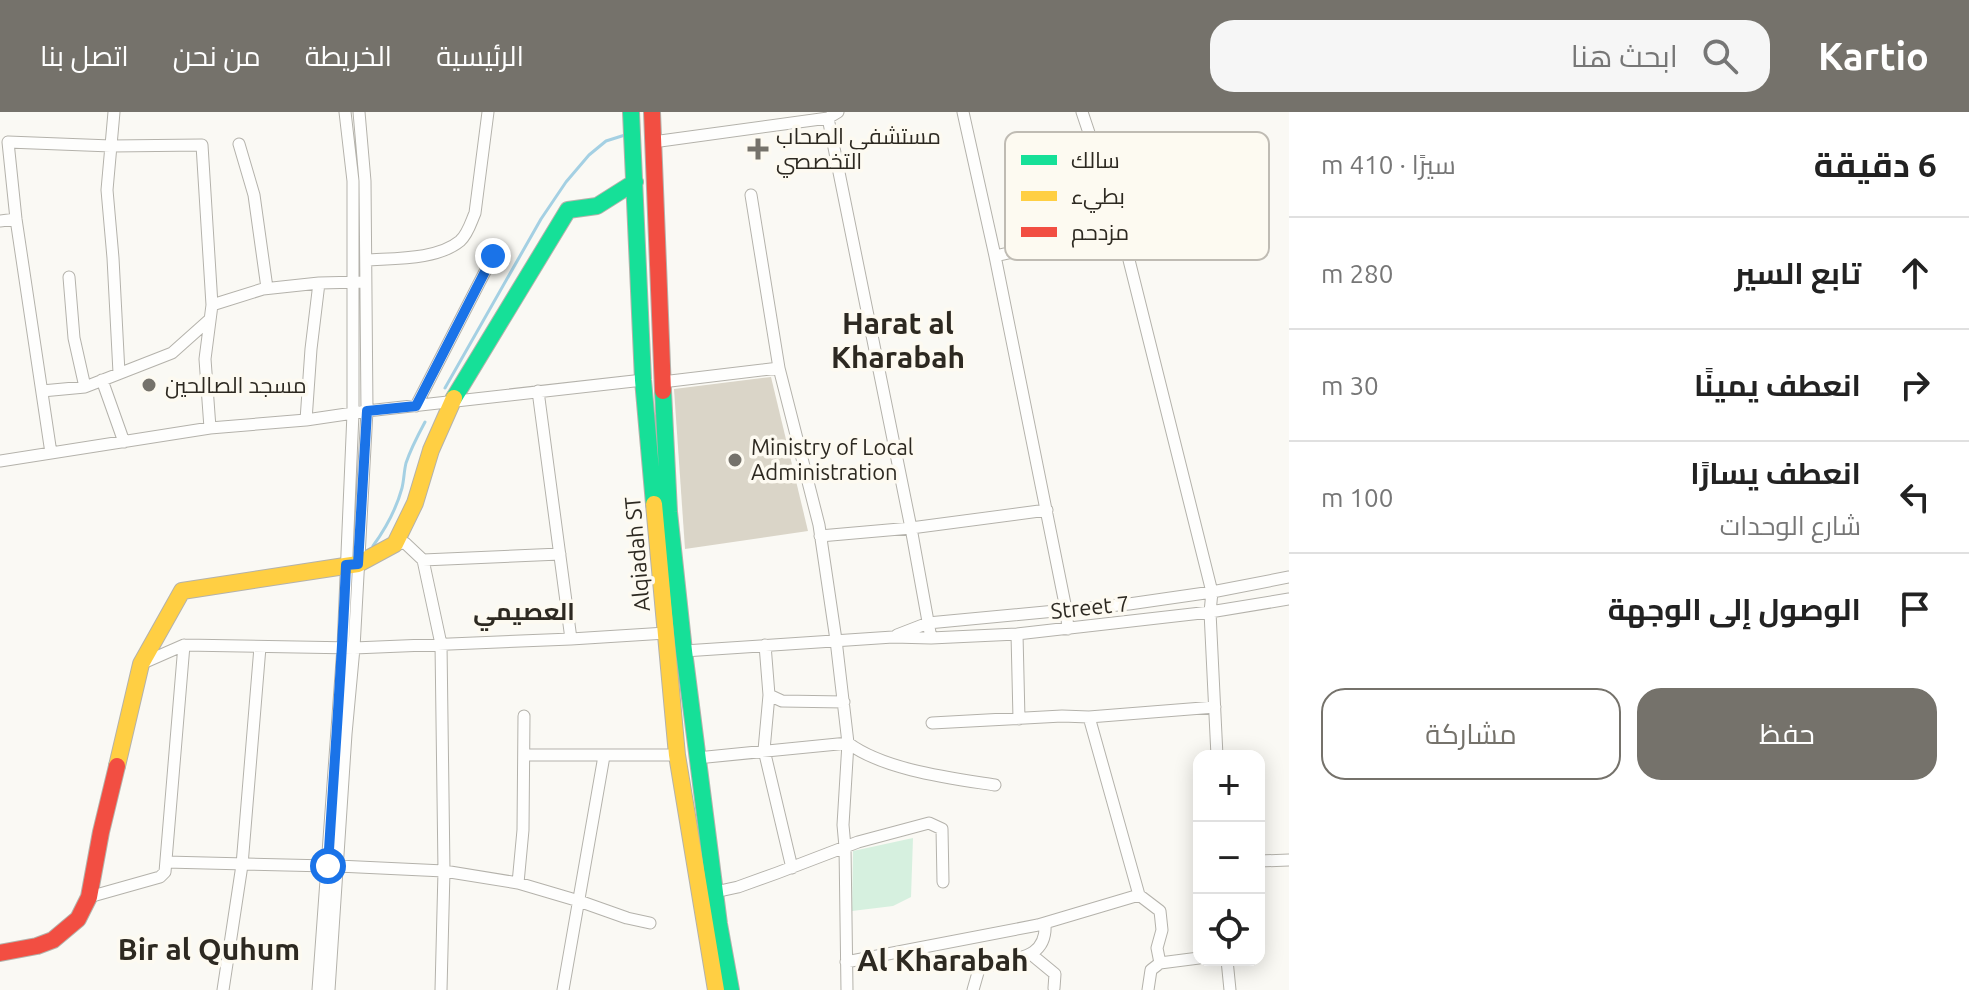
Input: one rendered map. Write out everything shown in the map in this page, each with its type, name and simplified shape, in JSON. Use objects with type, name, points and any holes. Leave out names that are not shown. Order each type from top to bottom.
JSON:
[{"type":"main road","name":"Alqiadah ST","points":[[652,112],[669,512],[715,892],[712,926],[716,990]]},
{"type":"main road","name":"Alqiadah ST","points":[[629,115],[635,182],[643,380],[677,755],[712,926],[733,990]]},
{"type":"main road","points":[[0,953],[53,940],[78,919],[89,897],[101,832],[141,664],[182,591],[352,564],[395,544],[415,503],[431,450],[451,402],[568,210],[597,206],[635,182]]},
{"type":"main road","points":[[707,990],[703,962],[712,926]]},
{"type":"street","points":[[114,112],[107,190],[119,373]]},
{"type":"street","points":[[345,112],[353,181],[367,411],[352,564]]},
{"type":"street","points":[[329,990],[335,735],[348,648],[353,413],[360,282],[366,260],[364,156],[359,112]]},
{"type":"street","points":[[366,260],[421,256],[461,240],[475,213],[488,112]]},
{"type":"street","points":[[963,112],[1047,510],[1068,629]]},
{"type":"street","points":[[1082,112],[1089,132]]},
{"type":"street","points":[[653,142],[833,115],[931,638]]},
{"type":"street","points":[[51,453],[4,156],[8,142],[111,146],[202,145],[212,305],[205,359],[210,428]]},
{"type":"street","points":[[239,144],[254,195],[267,288]]},
{"type":"street","points":[[751,195],[779,368],[820,536],[844,702],[848,743],[843,825],[847,990]]},
{"type":"street","points":[[0,221],[16,219]]},
{"type":"street","points":[[995,256],[1005,254]]},
{"type":"street","points":[[416,406],[493,256]]},
{"type":"street","points":[[1129,260],[1212,592],[1210,612],[1217,750]]},
{"type":"street","points":[[69,277],[74,338],[85,387]]},
{"type":"street","points":[[212,305],[267,288],[360,282]]},
{"type":"street","points":[[306,420],[319,283]]},
{"type":"street","points":[[42,391],[85,387],[172,353],[209,320]]},
{"type":"street","points":[[662,382],[779,368]]},
{"type":"street","points":[[102,380],[124,442]]},
{"type":"street","points":[[0,461],[210,428],[306,420],[643,380]]},
{"type":"street","points":[[538,391],[571,639]]},
{"type":"street","points":[[820,536],[911,528],[1047,510]]},
{"type":"street","points":[[395,544],[405,543],[423,560],[441,644],[444,871],[441,990]]},
{"type":"street","points":[[423,560],[560,554]]},
{"type":"street","name":"Street 7","points":[[893,637],[928,623],[1129,604],[1289,577]]},
{"type":"street","name":"Street 7","points":[[684,651],[893,637],[1017,634],[1210,612],[1289,599]]},
{"type":"street","points":[[141,664],[184,645],[348,648],[666,633]]},
{"type":"street","points":[[1017,634],[1019,719]]},
{"type":"street","points":[[89,897],[160,877],[165,872],[184,645]]},
{"type":"street","points":[[765,645],[769,695],[764,750],[792,868]]},
{"type":"street","points":[[223,990],[242,865],[260,647]]},
{"type":"street","points":[[769,695],[782,701],[844,702]]},
{"type":"street","points":[[932,723],[1089,717],[1215,707]]},
{"type":"street","points":[[518,883],[523,830],[524,716]]},
{"type":"street","points":[[1089,717],[1139,895],[1160,911],[1162,930],[1157,948],[1160,963]]},
{"type":"street","points":[[697,758],[848,743],[861,753],[924,773],[995,785]]},
{"type":"street","points":[[525,755],[677,755]]},
{"type":"street","points":[[563,990],[604,756]]},
{"type":"street","points":[[715,892],[738,887],[845,847],[929,823],[942,829],[943,882]]},
{"type":"street","points":[[1265,861],[1289,860]]},
{"type":"street","points":[[166,862],[444,871],[518,883],[650,923]]},
{"type":"street","points":[[318,990],[333,866]]},
{"type":"street","points":[[846,962],[1045,923],[1139,895]]},
{"type":"street","points":[[973,990],[979,969],[991,963],[1032,955],[1043,944],[1045,923]]},
{"type":"street","points":[[1032,955],[1055,974],[1054,988]]},
{"type":"street","points":[[1148,990],[1151,970],[1160,963],[1193,959]]},
{"type":"street","points":[[1228,966],[1230,990]]},
{"type":"green space","points":[[913,838],[911,897],[893,906],[852,911],[853,851]]},
{"type":"building","name":"Ministry of Local Administration","points":[[771,377],[808,531],[685,549],[674,389]]},
{"type":"waterway","points":[[445,388],[541,219],[566,182],[606,141],[625,135]]},
{"type":"waterway","points":[[373,546],[397,504],[406,463],[425,422]]},
{"type":"traffic: fast","points":[[631,112],[643,380],[654,504]]},
{"type":"traffic: fast","points":[[454,398],[568,210],[597,206],[635,182]]},
{"type":"traffic: fast","points":[[663,391],[669,512],[684,651],[719,924],[731,990]]},
{"type":"traffic: slow","points":[[117,766],[141,664],[182,591],[358,564],[395,544],[415,503],[431,450],[454,398]]},
{"type":"traffic: slow","points":[[654,504],[677,755],[716,990]]},
{"type":"traffic: jam","points":[[652,112],[663,391]]},
{"type":"traffic: jam","points":[[0,953],[53,940],[78,919],[89,897],[117,766]]},
{"type":"place","name":"مستشفى الصحاب التخصصي","points":[[758,149]]},
{"type":"place","name":"مسجد الصالحين","points":[[149,385]]},
{"type":"place","name":"Ministry of Local Administration","points":[[735,460]]},
{"type":"district","name":"Harat al Kharabah","points":[[898,341]]},
{"type":"district","name":"العصيمي","points":[[524,612]]},
{"type":"district","name":"Bir al Quhum","points":[[209,950]]},
{"type":"district","name":"Al Kharabah","points":[[943,961]]},
{"type":"route","points":[[328,866],[346,565],[358,564],[367,411],[416,406],[493,256]]}]
